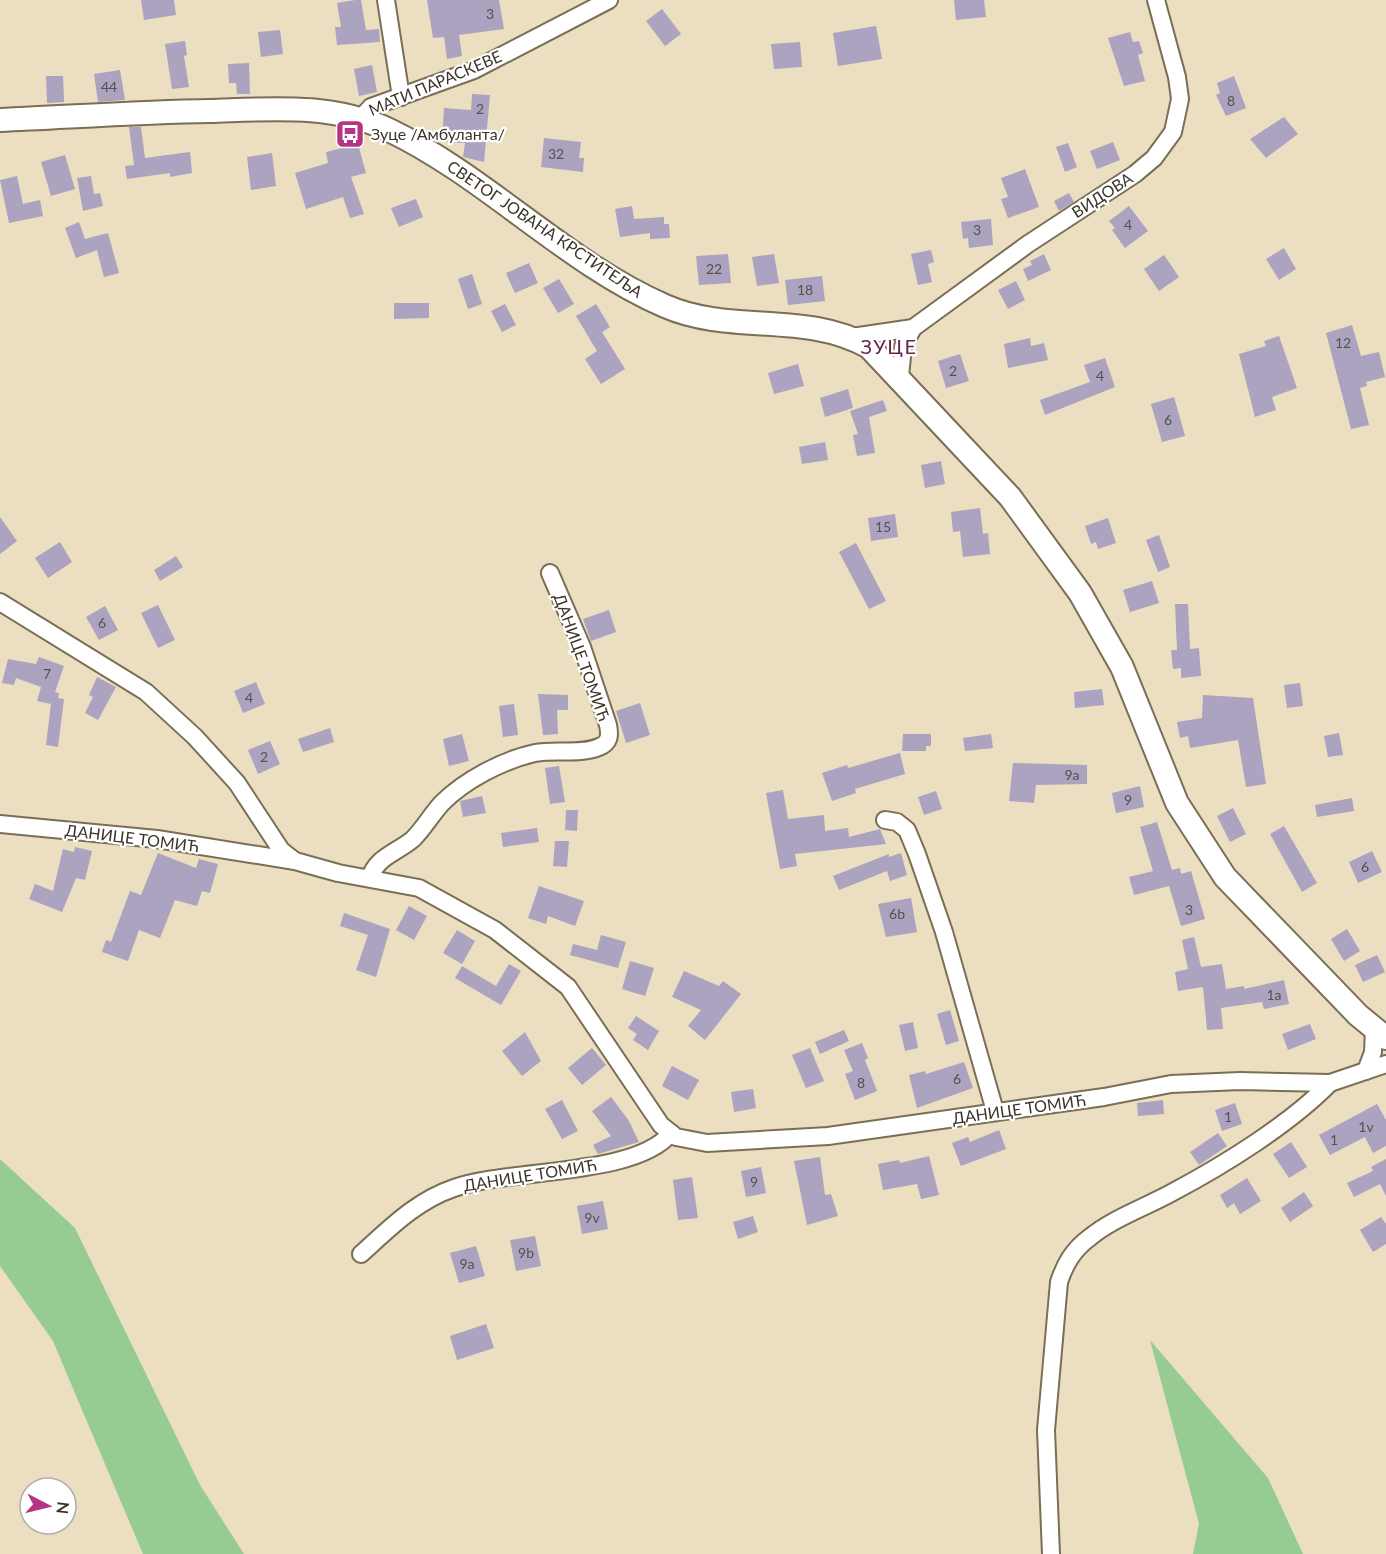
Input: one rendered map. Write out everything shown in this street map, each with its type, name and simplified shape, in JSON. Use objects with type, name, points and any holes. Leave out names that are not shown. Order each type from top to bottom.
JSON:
[{"type":"street","points":[[386,0],[401,97]]},
{"type":"street","name":"МАТИ ПАРАСКЕВЕ","points":[[360,119],[371,107],[474,70],[609,0]]},
{"type":"street","name":"ВИДОВА","points":[[852,337],[913,328],[1028,244],[1135,174],[1154,158],[1167,143],[1178,118],[1179,99],[1177,76],[1156,0]]},
{"type":"street","name":"СВЕТОГ ЈОВАНА КРСТИТЕЉА","points":[[0,120],[284,109],[335,112],[388,130],[429,152],[594,265],[666,306],[699,317],[817,328],[852,337],[869,347],[900,376],[1027,517],[1080,593],[1122,668],[1177,804],[1224,877],[1380,1033]]},
{"type":"street","points":[[900,376],[903,347],[913,328]]},
{"type":"street","name":"ДАНИЦЕ ТОМИЋ","points":[[370,878],[378,862],[420,832],[445,800],[496,768],[516,758],[537,753],[598,748],[607,742],[610,735],[608,725],[582,647],[550,573]]},
{"type":"street","points":[[0,602],[146,692],[195,737],[230,775],[251,801],[281,850],[295,861]]},
{"type":"street","points":[[885,820],[897,822],[907,830],[917,854],[944,932],[995,1111]]},
{"type":"street","name":"ДАНИЦЕ ТОМИЋ","points":[[0,824],[133,835],[295,861],[338,873],[412,885],[441,898],[495,930],[550,971],[580,1003],[653,1113],[671,1133],[676,1137],[707,1143],[828,1136],[1104,1097],[1171,1084],[1240,1081],[1330,1083],[1386,1064]]},
{"type":"street","points":[[261,856],[267,846],[268,831]]},
{"type":"street","points":[[1366,1071],[1380,1033]]},
{"type":"street","points":[[1051,1554],[1047,1397],[1059,1282],[1065,1264],[1073,1252],[1089,1237],[1175,1192],[1222,1162],[1300,1111],[1330,1083]]},
{"type":"street","name":"ДАНИЦЕ ТОМИЋ","points":[[361,1254],[412,1208],[452,1189],[503,1177],[572,1168],[622,1158],[656,1148],[671,1133]]},
{"type":"green space","points":[[0,1159],[75,1228],[200,1485],[244,1554],[143,1554],[53,1341],[0,1266]]},
{"type":"green space","points":[[1150,1340],[1268,1478],[1303,1554],[1193,1554],[1199,1524]]},
{"type":"building","points":[[141,0],[174,0],[176,15],[144,20]]},
{"type":"building","points":[[361,0],[366,30],[379,29],[380,42],[337,45],[335,27],[341,27],[337,3]]},
{"type":"building","points":[[427,0],[499,0],[504,29],[459,35],[462,56],[447,59],[444,37],[433,38]]},
{"type":"building","points":[[954,0],[984,0],[986,17],[956,20]]},
{"type":"building","points":[[662,9],[681,34],[665,46],[646,21]]},
{"type":"building","points":[[876,26],[882,59],[838,66],[833,33]]},
{"type":"building","points":[[280,30],[283,54],[261,57],[258,32]]},
{"type":"building","points":[[1130,32],[1133,42],[1139,41],[1143,53],[1138,55],[1145,81],[1124,86],[1108,38]]},
{"type":"building","points":[[185,41],[187,55],[184,56],[189,87],[172,89],[165,44]]},
{"type":"building","points":[[800,42],[802,67],[774,69],[771,44]]},
{"type":"building","points":[[249,63],[250,94],[237,94],[236,83],[229,83],[228,64]]},
{"type":"building","points":[[372,65],[377,92],[359,96],[354,69]]},
{"type":"building","points":[[120,70],[125,100],[98,102],[94,74]]},
{"type":"building","points":[[46,76],[63,76],[64,102],[47,103]]},
{"type":"building","points":[[1234,76],[1246,108],[1226,116],[1216,95],[1220,93],[1217,83]]},
{"type":"building","points":[[472,94],[490,95],[484,162],[463,157],[465,143],[442,142],[444,108],[471,110]]},
{"type":"building","points":[[1284,117],[1298,134],[1266,158],[1250,139]]},
{"type":"building","points":[[129,127],[141,127],[145,158],[190,152],[192,173],[170,177],[170,173],[127,179],[125,166],[134,165]]},
{"type":"building","points":[[544,138],[581,142],[579,158],[584,158],[583,172],[541,167]]},
{"type":"building","points":[[1113,142],[1120,160],[1097,169],[1090,151]]},
{"type":"building","points":[[1068,143],[1077,167],[1065,172],[1056,147]]},
{"type":"building","points":[[358,144],[366,173],[351,177],[364,214],[350,218],[343,197],[306,209],[295,173],[328,163],[326,152]]},
{"type":"building","points":[[272,153],[276,186],[251,190],[247,157]]},
{"type":"building","points":[[65,155],[75,189],[51,196],[41,162]]},
{"type":"building","points":[[1025,169],[1039,207],[1008,218],[1001,199],[1008,197],[1001,178]]},
{"type":"building","points":[[17,176],[23,204],[40,200],[43,216],[9,223],[0,180]]},
{"type":"building","points":[[91,176],[94,194],[100,193],[103,206],[83,211],[77,178]]},
{"type":"building","points":[[1069,193],[1074,202],[1059,211],[1054,201]]},
{"type":"building","points":[[416,199],[423,217],[399,227],[391,208]]},
{"type":"building","points":[[632,206],[634,219],[664,217],[664,224],[669,224],[670,238],[650,239],[650,233],[620,237],[615,209]]},
{"type":"building","points":[[1129,206],[1148,231],[1125,248],[1112,230],[1115,228],[1109,221]]},
{"type":"building","points":[[991,219],[993,245],[969,248],[968,238],[963,239],[961,222]]},
{"type":"building","points":[[79,222],[85,239],[108,233],[119,273],[104,277],[97,250],[76,258],[65,228]]},
{"type":"building","points":[[1284,248],[1296,269],[1279,280],[1266,259]]},
{"type":"building","points":[[931,250],[934,262],[928,264],[932,282],[918,285],[911,254]]},
{"type":"building","points":[[728,254],[731,283],[699,285],[696,256]]},
{"type":"building","points":[[774,254],[779,283],[757,286],[752,257]]},
{"type":"building","points":[[1044,254],[1051,270],[1028,281],[1023,269],[1032,265],[1030,261]]},
{"type":"building","points":[[1164,255],[1179,277],[1159,291],[1144,269]]},
{"type":"building","points":[[529,263],[538,283],[515,293],[506,273]]},
{"type":"building","points":[[472,274],[482,304],[468,309],[458,279]]},
{"type":"building","points":[[822,276],[825,301],[788,305],[785,280]]},
{"type":"building","points":[[559,279],[574,304],[558,313],[543,288]]},
{"type":"building","points":[[1016,281],[1025,300],[1008,309],[998,290]]},
{"type":"building","points":[[394,303],[429,303],[429,318],[394,319]]},
{"type":"building","points":[[505,304],[516,325],[502,332],[491,311]]},
{"type":"building","points":[[596,304],[610,327],[602,332],[625,369],[601,384],[585,359],[597,351],[576,316]]},
{"type":"building","points":[[1352,325],[1361,356],[1379,352],[1385,377],[1366,382],[1367,386],[1360,388],[1369,425],[1351,429],[1326,333]]},
{"type":"building","points":[[1279,336],[1297,388],[1272,397],[1276,410],[1255,417],[1239,354],[1266,346],[1264,341]]},
{"type":"building","points":[[1030,338],[1031,346],[1044,343],[1048,360],[1008,368],[1004,344]]},
{"type":"building","points":[[960,354],[969,381],[946,388],[938,361]]},
{"type":"building","points":[[1105,358],[1115,387],[1045,415],[1040,400],[1090,382],[1084,365]]},
{"type":"building","points":[[798,364],[804,386],[774,394],[768,373]]},
{"type":"building","points":[[848,389],[853,408],[825,417],[820,398]]},
{"type":"building","points":[[1174,397],[1185,436],[1162,442],[1151,404]]},
{"type":"building","points":[[883,400],[887,411],[869,417],[875,453],[857,456],[853,435],[858,434],[850,411]]},
{"type":"building","points":[[825,442],[828,460],[802,464],[799,447]]},
{"type":"building","points":[[941,461],[945,484],[925,488],[921,465]]},
{"type":"building","points":[[980,508],[983,534],[988,533],[990,554],[963,557],[960,531],[953,532],[951,512]]},
{"type":"building","points":[[895,514],[898,537],[871,541],[868,518]]},
{"type":"building","points":[[0,517],[17,541],[0,554]]},
{"type":"building","points":[[1108,518],[1116,543],[1098,549],[1096,542],[1091,544],[1085,526]]},
{"type":"building","points":[[1159,535],[1170,567],[1158,572],[1146,540]]},
{"type":"building","points":[[60,542],[72,562],[48,578],[35,558]]},
{"type":"building","points":[[856,543],[886,601],[869,609],[839,552]]},
{"type":"building","points":[[176,556],[183,567],[160,581],[154,570]]},
{"type":"building","points":[[1152,581],[1159,603],[1130,612],[1123,590]]},
{"type":"building","points":[[1175,604],[1188,604],[1190,649],[1199,648],[1201,676],[1181,678],[1181,668],[1173,669],[1171,650],[1177,650]]},
{"type":"building","points":[[158,605],[175,640],[158,648],[141,613]]},
{"type":"building","points":[[105,606],[118,630],[99,640],[86,617]]},
{"type":"building","points":[[609,610],[616,632],[591,641],[583,619]]},
{"type":"building","points":[[39,657],[64,666],[55,692],[59,693],[58,698],[64,699],[58,747],[46,745],[51,704],[37,701],[41,687],[16,678],[14,685],[2,683],[8,659],[36,664]]},
{"type":"building","points":[[97,677],[116,687],[98,720],[85,713],[93,697],[89,695]]},
{"type":"building","points":[[256,682],[265,704],[243,713],[234,691]]},
{"type":"building","points":[[1300,683],[1303,706],[1287,708],[1284,685]]},
{"type":"building","points":[[1102,689],[1104,705],[1075,708],[1074,692]]},
{"type":"building","points":[[538,694],[568,695],[568,710],[557,710],[558,734],[543,735]]},
{"type":"building","points":[[1203,695],[1253,698],[1266,784],[1246,787],[1238,740],[1190,748],[1188,736],[1180,738],[1177,722],[1202,718]]},
{"type":"building","points":[[640,703],[650,735],[626,743],[616,711]]},
{"type":"building","points":[[514,704],[518,735],[503,737],[499,706]]},
{"type":"building","points":[[330,728],[334,742],[303,752],[298,739]]},
{"type":"building","points":[[1339,733],[1343,755],[1328,757],[1324,736]]},
{"type":"building","points":[[462,734],[469,761],[449,766],[443,739]]},
{"type":"building","points":[[903,734],[931,734],[931,746],[926,746],[926,751],[902,751]]},
{"type":"building","points":[[991,734],[993,748],[965,751],[963,738]]},
{"type":"building","points":[[270,741],[280,764],[258,774],[248,750]]},
{"type":"building","points":[[900,753],[905,774],[855,789],[856,793],[832,801],[822,773]]},
{"type":"building","points":[[1013,763],[1087,765],[1087,784],[1036,785],[1034,803],[1009,801]]},
{"type":"building","points":[[559,766],[565,802],[550,804],[545,768]]},
{"type":"building","points":[[1140,786],[1144,807],[1116,813],[1112,793]]},
{"type":"building","points":[[783,790],[788,819],[824,815],[825,831],[848,828],[849,837],[880,829],[886,844],[795,854],[797,866],[780,869],[766,793]]},
{"type":"building","points":[[936,791],[942,809],[924,815],[918,797]]},
{"type":"building","points":[[482,796],[486,813],[463,817],[460,801]]},
{"type":"building","points":[[1352,798],[1354,811],[1317,817],[1315,805]]},
{"type":"building","points":[[1233,808],[1246,834],[1230,842],[1217,816]]},
{"type":"building","points":[[566,810],[578,810],[577,831],[565,830]]},
{"type":"building","points":[[1157,822],[1172,870],[1180,868],[1181,874],[1191,871],[1205,919],[1181,926],[1169,886],[1134,895],[1129,877],[1153,871],[1140,827]]},
{"type":"building","points":[[1284,826],[1317,883],[1302,892],[1270,834]]},
{"type":"building","points":[[537,828],[539,842],[503,847],[501,833]]},
{"type":"building","points":[[555,841],[569,841],[567,867],[553,866]]},
{"type":"building","points":[[75,847],[92,851],[85,880],[76,878],[62,912],[29,899],[35,884],[53,891],[63,849],[74,852]]},
{"type":"building","points":[[1372,851],[1382,872],[1358,883],[1349,862]]},
{"type":"building","points":[[158,853],[196,868],[199,859],[218,864],[210,893],[202,891],[197,906],[175,900],[160,938],[139,930],[128,961],[102,952],[106,940],[111,942],[130,891],[141,895]]},
{"type":"building","points":[[901,853],[907,875],[890,881],[887,871],[839,890],[833,876],[889,854],[889,857]]},
{"type":"building","points":[[539,886],[584,901],[575,926],[548,916],[546,924],[528,918]]},
{"type":"building","points":[[911,898],[917,932],[886,937],[878,904]]},
{"type":"building","points":[[409,906],[427,916],[414,940],[396,930]]},
{"type":"building","points":[[344,913],[390,929],[376,977],[356,970],[368,935],[340,926]]},
{"type":"building","points":[[1347,929],[1360,951],[1344,961],[1331,939]]},
{"type":"building","points":[[457,930],[475,941],[462,964],[443,953]]},
{"type":"building","points":[[601,935],[626,942],[618,968],[570,955],[573,944],[597,950]]},
{"type":"building","points":[[1194,937],[1201,967],[1222,964],[1226,989],[1244,986],[1244,989],[1284,980],[1289,1004],[1264,1009],[1262,1002],[1221,1008],[1223,1029],[1207,1030],[1203,987],[1178,991],[1175,972],[1188,969],[1182,940]]},
{"type":"building","points":[[1377,955],[1385,972],[1363,982],[1355,965]]},
{"type":"building","points":[[630,961],[654,968],[645,996],[622,989]]},
{"type":"building","points":[[509,964],[521,971],[501,1005],[455,978],[462,966],[496,986]]},
{"type":"building","points":[[684,971],[719,986],[723,981],[741,994],[705,1040],[688,1026],[701,1010],[672,997]]},
{"type":"building","points":[[950,1010],[959,1041],[946,1045],[937,1014]]},
{"type":"building","points":[[636,1016],[659,1031],[648,1050],[633,1040],[637,1034],[628,1028]]},
{"type":"building","points":[[913,1022],[918,1048],[905,1051],[899,1025]]},
{"type":"building","points":[[1310,1024],[1316,1039],[1288,1050],[1282,1034]]},
{"type":"building","points":[[844,1030],[849,1041],[820,1054],[815,1042]]},
{"type":"building","points":[[525,1032],[541,1061],[522,1076],[502,1051]]},
{"type":"building","points":[[862,1043],[868,1058],[865,1060],[877,1091],[855,1100],[845,1074],[853,1071],[844,1050]]},
{"type":"building","points":[[592,1048],[606,1065],[582,1085],[568,1068]]},
{"type":"building","points":[[810,1048],[824,1081],[806,1088],[792,1055]]},
{"type":"building","points":[[964,1062],[973,1088],[917,1108],[909,1075],[925,1071],[926,1074]]},
{"type":"building","points":[[672,1066],[699,1080],[688,1100],[662,1086]]},
{"type":"building","points":[[753,1089],[756,1108],[734,1112],[731,1092]]},
{"type":"building","points":[[611,1097],[629,1121],[639,1142],[598,1154],[593,1145],[611,1136],[592,1111]]},
{"type":"building","points":[[562,1100],[578,1131],[562,1139],[545,1109]]},
{"type":"building","points":[[1163,1100],[1164,1114],[1138,1116],[1137,1103]]},
{"type":"building","points":[[1235,1103],[1242,1124],[1222,1131],[1215,1110]]},
{"type":"building","points":[[1377,1104],[1386,1120],[1386,1146],[1373,1153],[1365,1137],[1330,1155],[1319,1135]]},
{"type":"building","points":[[999,1130],[1006,1149],[961,1166],[952,1143],[968,1137],[970,1142]]},
{"type":"building","points":[[1218,1133],[1227,1146],[1199,1165],[1190,1152]]},
{"type":"building","points":[[1291,1142],[1307,1167],[1289,1178],[1273,1154]]},
{"type":"building","points":[[929,1156],[939,1195],[921,1199],[917,1184],[883,1190],[878,1164],[899,1160],[900,1163]]},
{"type":"building","points":[[820,1157],[825,1195],[831,1194],[838,1216],[807,1225],[794,1161]]},
{"type":"building","points":[[1386,1159],[1386,1196],[1380,1184],[1354,1197],[1347,1183],[1373,1171],[1371,1167]]},
{"type":"building","points":[[761,1167],[766,1193],[746,1197],[741,1171]]},
{"type":"building","points":[[692,1177],[698,1218],[678,1220],[673,1180]]},
{"type":"building","points":[[1247,1178],[1261,1201],[1240,1214],[1234,1203],[1227,1208],[1220,1195]]},
{"type":"building","points":[[1304,1192],[1313,1206],[1290,1222],[1281,1208]]},
{"type":"building","points":[[603,1201],[608,1229],[582,1234],[577,1206]]},
{"type":"building","points":[[753,1216],[758,1232],[738,1239],[733,1222]]},
{"type":"building","points":[[1381,1217],[1386,1224],[1386,1244],[1373,1252],[1360,1230]]},
{"type":"building","points":[[535,1236],[541,1266],[516,1271],[510,1240]]},
{"type":"building","points":[[476,1246],[485,1276],[459,1283],[450,1253]]},
{"type":"building","points":[[486,1324],[494,1348],[457,1360],[450,1336]]},
{"type":"place","name":"Зуце /Амбуланта/","points":[[350,134]]},
{"type":"district","name":"ЗУЦЕ","points":[[889,347]]}]
